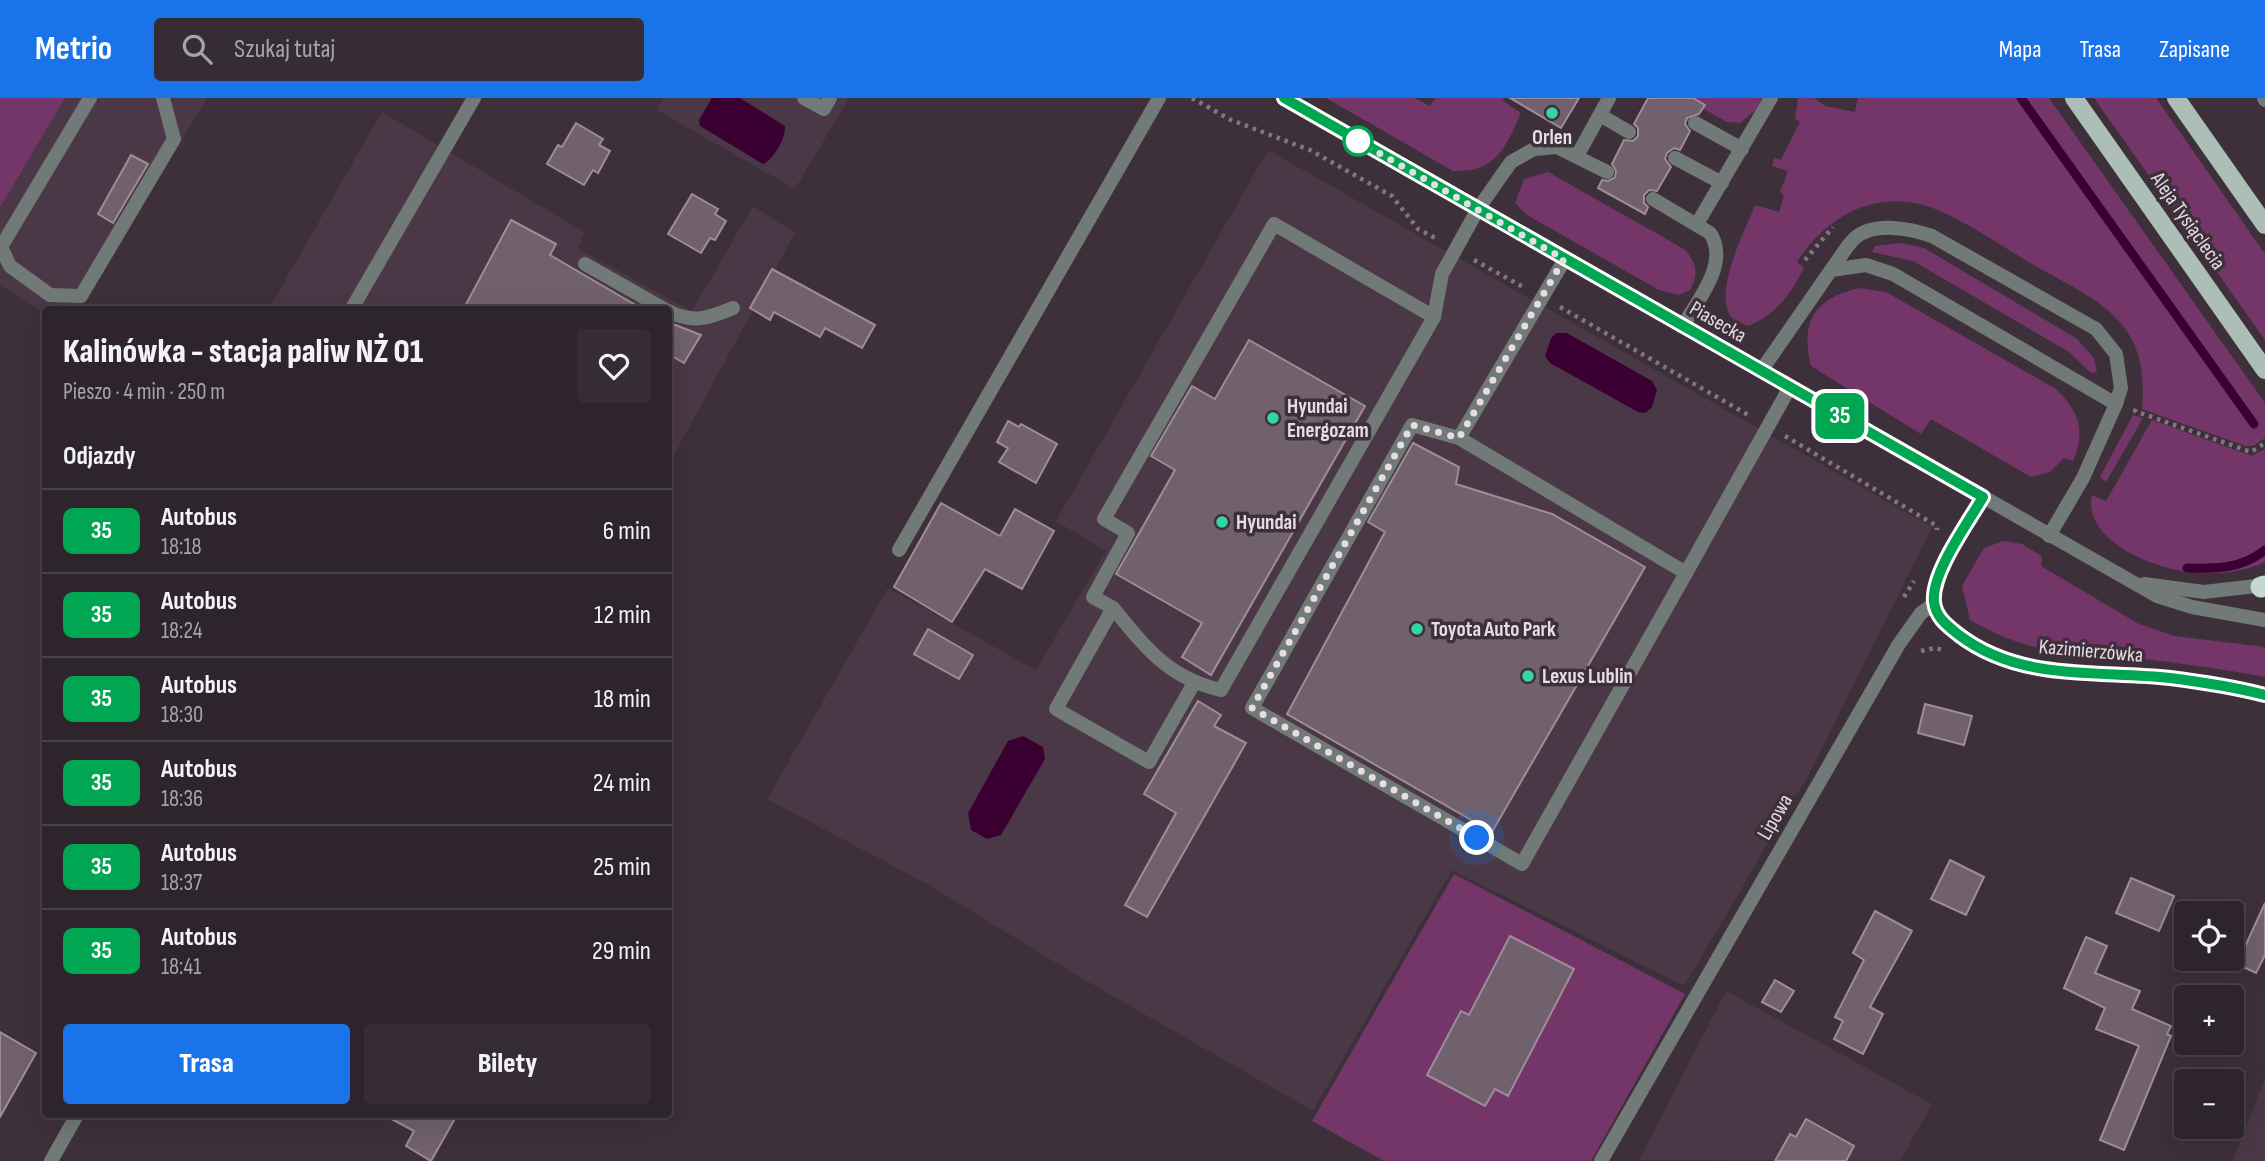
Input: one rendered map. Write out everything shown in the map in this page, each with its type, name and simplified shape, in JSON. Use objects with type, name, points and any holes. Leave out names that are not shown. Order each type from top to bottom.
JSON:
[{"type":"main road","name":"Aleja Tysiąclecia","points":[[2074,98],[2265,370]]},
{"type":"main road","points":[[2176,98],[2265,225]]},
{"type":"street","points":[[90,98],[1,247],[10,266],[50,295],[81,296],[174,139],[163,98]]},
{"type":"street","points":[[353,306],[474,98]]},
{"type":"street","points":[[804,98],[824,109],[830,98]]},
{"type":"street","points":[[898,551],[1159,98]]},
{"type":"street","name":"Piasecka","points":[[1284,98],[2157,596],[2192,607],[2265,620]]},
{"type":"street","points":[[1577,156],[1609,98]]},
{"type":"street","points":[[1698,224],[1771,98]]},
{"type":"street","points":[[1600,115],[1629,131]]},
{"type":"street","points":[[1695,122],[1742,149]]},
{"type":"street","points":[[1434,317],[1274,224],[1104,519],[1128,533],[1093,597],[1113,608],[1155,659],[1194,684],[1221,690],[1434,317],[1442,274],[1501,174],[1521,155],[1545,147],[1557,147],[1607,172]]},
{"type":"street","points":[[1675,158],[1722,183]]},
{"type":"street","points":[[1653,199],[1710,233],[1718,251],[1715,270],[1683,326]]},
{"type":"street","points":[[1761,371],[1854,239],[1864,232],[1893,228],[1913,229],[1932,236],[2096,329],[2116,355],[2121,388],[2082,478],[2049,536]]},
{"type":"street","points":[[1459,438],[1564,259]]},
{"type":"street","points":[[584,264],[660,306]]},
{"type":"street","points":[[1831,270],[1866,265],[1894,274],[2116,404]]},
{"type":"street","points":[[672,313],[681,318],[705,320],[733,308]]},
{"type":"street","points":[[1686,573],[1459,438],[1412,425],[1252,708],[1522,864],[1686,573],[1790,387]]},
{"type":"street","points":[[1934,604],[1937,578],[1983,497]]},
{"type":"street","name":"Piasecka","points":[[2132,582],[2204,592],[2264,586]]},
{"type":"street","name":"Kazimierzówka","points":[[1934,604],[1942,621],[1950,628],[2008,661],[2059,673],[2170,678],[2265,695]]},
{"type":"street","name":"Lipowa","points":[[1601,1161],[1899,644],[1921,613],[1934,604]]},
{"type":"street","points":[[1113,608],[1056,709],[1149,762],[1194,684]]},
{"type":"street","points":[[51,1161],[75,1118]]},
{"type":"path","points":[[1192,98],[1231,120],[1310,150],[1392,196],[1418,229],[1542,297]]},
{"type":"shaded area","points":[[0,98],[65,98],[0,208]]},
{"type":"shaded area","points":[[65,98],[207,98],[83,306],[42,306],[42,311],[0,285],[0,209]]},
{"type":"shaded area","points":[[664,98],[849,98],[795,189],[657,110]]},
{"type":"shaded area","points":[[712,98],[740,98],[785,126],[781,142],[771,158],[763,164],[700,126],[699,120]]},
{"type":"shaded area","points":[[1326,98],[1415,98],[1430,106],[1435,98],[1504,98],[1503,101],[1521,113],[1504,146],[1490,162],[1468,170],[1453,171]]},
{"type":"shaded area","points":[[1684,98],[1762,98],[1757,109],[1740,123],[1727,122]]},
{"type":"shaded area","points":[[1798,98],[1814,98],[1825,106],[1855,112],[1858,98],[2049,98],[2265,403],[2265,438],[2253,446],[2245,446],[2142,409],[2142,380],[2137,351],[2128,333],[2109,311],[2086,294],[1966,224],[1920,204],[1899,201],[1879,203],[1842,217],[1810,244],[1797,262],[1804,268],[1793,287],[1773,311],[1747,326],[1733,319],[1727,307],[1726,293],[1732,262],[1755,205],[1779,212],[1784,195],[1780,192],[1788,171],[1772,166],[1774,158],[1781,160],[1800,122],[1795,119]]},
{"type":"shaded area","points":[[2094,98],[2156,98],[2265,254],[2265,340]]},
{"type":"shaded area","points":[[382,112],[584,232],[578,249],[692,311],[753,206],[795,233],[672,458],[672,306],[270,306]]},
{"type":"shaded area","points":[[1268,150],[1932,527],[1810,772],[1684,986],[1452,870],[1313,1111],[1078,976],[927,884],[767,799],[888,588],[1036,670],[1106,551],[1056,521]]},
{"type":"shaded area","points":[[1548,172],[1684,249],[1695,268],[1695,278],[1690,290],[1678,295],[1659,290],[1527,215],[1515,203],[1524,179]]},
{"type":"shaded area","points":[[1902,243],[1924,248],[2076,338],[2094,358],[2097,372],[2091,373],[2069,352],[1913,261],[1872,252],[1875,246]]},
{"type":"shaded area","points":[[1860,288],[1886,292],[2056,389],[2070,405],[2078,422],[2079,440],[2073,461],[2064,458],[2050,472],[2031,477],[1931,419],[1921,434],[1811,366],[1808,337],[1814,314],[1831,298]]},
{"type":"shaded area","points":[[1557,333],[1567,333],[1652,381],[1657,390],[1652,407],[1645,413],[1638,412],[1550,363],[1545,356],[1551,338]]},
{"type":"shaded area","points":[[2133,415],[2143,418],[2106,482],[2100,477]]},
{"type":"shaded area","points":[[2152,420],[2252,456],[2265,449],[2265,562],[2223,573],[2181,571],[2163,567],[2126,551],[2099,527],[2092,512],[2092,495],[2106,501]]},
{"type":"shaded area","points":[[2003,541],[2022,544],[2042,556],[2041,566],[2137,623],[2174,636],[2265,647],[2265,677],[2169,662],[2051,650],[1992,632],[1970,620],[1962,586],[1984,548]]},
{"type":"shaded area","points":[[1023,736],[1043,747],[1045,759],[1001,835],[987,839],[971,830],[968,813],[1008,741]]},
{"type":"shaded area","points":[[1454,874],[1685,994],[1591,1161],[1384,1161],[1312,1121]]},
{"type":"shaded area","points":[[1726,991],[1932,1104],[1900,1161],[1639,1160]]},
{"type":"shaded area","points":[[2265,1078],[2265,1161],[2233,1161],[2241,1139],[2244,1139],[2244,1132]]},
{"type":"building","name":"Orlen","points":[[1510,98],[1579,98],[1561,128]]},
{"type":"building","points":[[1648,98],[1693,98],[1705,105],[1699,114],[1687,118],[1685,124],[1690,131],[1680,150],[1674,148],[1667,153],[1665,159],[1671,167],[1657,191],[1649,190],[1644,195],[1644,203],[1648,207],[1645,214],[1598,188],[1602,180],[1608,181],[1615,177],[1616,171],[1612,164],[1624,140],[1633,141],[1638,136],[1638,128],[1634,124]]},
{"type":"building","points":[[576,123],[603,139],[599,145],[610,151],[598,173],[593,170],[584,185],[547,164],[558,145],[562,147]]},
{"type":"building","points":[[131,155],[148,164],[113,223],[98,214]]},
{"type":"building","points":[[692,194],[718,209],[715,214],[726,221],[715,240],[710,238],[701,253],[668,234]]},
{"type":"building","points":[[511,220],[556,244],[550,255],[637,306],[465,306]]},
{"type":"building","points":[[772,269],[875,325],[862,348],[825,328],[820,337],[774,312],[770,320],[750,308]]},
{"type":"building","points":[[672,324],[701,335],[684,363],[672,356]]},
{"type":"building","name":"Hyundai","points":[[1249,340],[1365,406],[1211,675],[1182,657],[1202,623],[1116,574],[1175,470],[1151,456],[1192,386],[1215,399]]},
{"type":"building","points":[[1008,421],[1019,427],[1021,424],[1057,444],[1036,483],[999,462],[1008,448],[997,442]]},
{"type":"building","name":"Toyota Auto Park","points":[[1413,443],[1459,467],[1456,484],[1552,514],[1645,567],[1492,832],[1287,714],[1385,532],[1368,522]]},
{"type":"building","points":[[941,503],[1000,536],[1015,509],[1054,531],[1022,589],[985,569],[952,622],[894,587]]},
{"type":"building","points":[[928,629],[973,655],[959,679],[914,654]]},
{"type":"building","points":[[1198,701],[1221,715],[1214,726],[1246,743],[1147,917],[1125,905],[1176,813],[1144,794]]},
{"type":"building","points":[[1925,704],[1972,716],[1964,745],[1918,733]]},
{"type":"building","points":[[1950,860],[1984,877],[1966,915],[1931,899]]},
{"type":"building","points":[[2131,878],[2174,896],[2159,931],[2116,913]]},
{"type":"building","points":[[2265,903],[2265,955],[2256,973],[2244,967],[2244,949]]},
{"type":"building","points":[[1875,911],[1912,931],[1870,1007],[1883,1014],[1863,1054],[1834,1039],[1843,1021],[1835,1017],[1864,960],[1853,953]]},
{"type":"building","points":[[1510,936],[1574,969],[1508,1096],[1495,1089],[1485,1106],[1427,1075],[1461,1011],[1469,1015]]},
{"type":"building","points":[[2086,937],[2107,946],[2095,973],[2140,991],[2132,1009],[2171,1026],[2167,1034],[2171,1036],[2124,1150],[2100,1140],[2139,1046],[2096,1029],[2105,1008],[2064,988]]},
{"type":"building","points":[[1775,980],[1794,991],[1781,1012],[1762,1002]]},
{"type":"building","points":[[0,1032],[36,1053],[0,1117]]},
{"type":"building","points":[[390,1118],[455,1118],[431,1161],[406,1146],[414,1131]]},
{"type":"building","points":[[1806,1119],[1854,1146],[1846,1161],[1775,1161],[1790,1134],[1796,1137]]},
{"type":"waterway","points":[[2021,98],[2254,424]]},
{"type":"waterway","points":[[2187,568],[2218,568],[2237,564],[2265,550]]},
{"type":"bus line","name":"35","points":[[1284,98],[1983,497],[1935,586],[1934,604],[1937,613],[1942,621],[1965,639],[2008,661],[2059,673],[2170,678],[2233,687],[2265,695]]},
{"type":"place","name":"Orlen","points":[[1552,113]]},
{"type":"place","name":"Hyundai Energozam","points":[[1273,418]]},
{"type":"place","name":"Hyundai","points":[[1222,522]]},
{"type":"place","name":"Toyota Auto Park","points":[[1417,629]]},
{"type":"place","name":"Lexus Lublin","points":[[1528,676]]},
{"type":"route","points":[[1358,141],[1564,259],[1459,438],[1412,425],[1252,708],[1477,838]]}]
